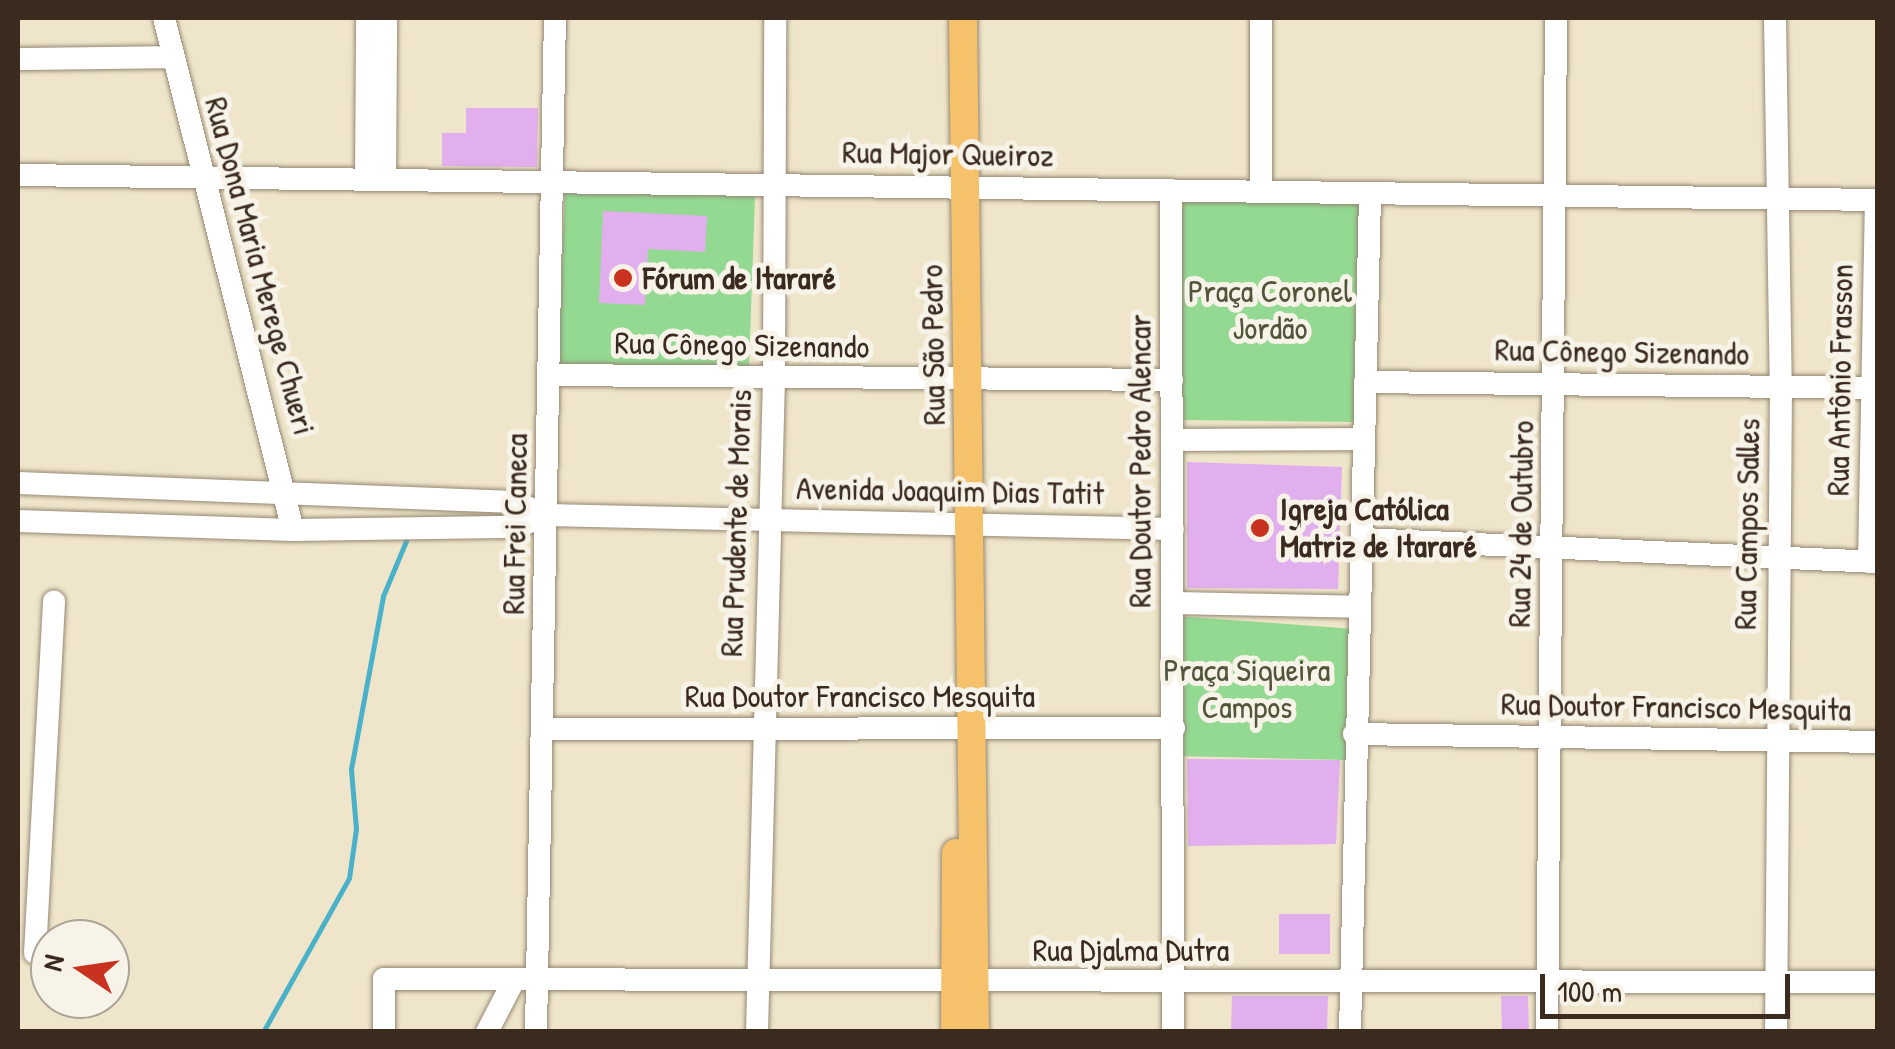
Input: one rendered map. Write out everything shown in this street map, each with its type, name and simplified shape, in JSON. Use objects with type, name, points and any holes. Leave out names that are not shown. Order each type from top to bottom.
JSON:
[{"type":"main road","name":"Rua São Pedro","points":[[956,1032],[965,981],[970,522],[964,18]]},
{"type":"main road","name":"Rua São Pedro","points":[[965,981],[975,1032]]},
{"type":"street","name":"Rua Dona Maria Merege Chueri","points":[[164,18],[293,530]]},
{"type":"street","points":[[367,18],[376,179]]},
{"type":"street","points":[[376,179],[386,18]]},
{"type":"street","name":"Rua Frei Caneca","points":[[536,1032],[525,980],[545,729],[555,18]]},
{"type":"street","name":"Rua Prudente de Morais","points":[[757,1032],[761,728],[774,378],[775,18]]},
{"type":"street","points":[[1261,18],[1261,192]]},
{"type":"street","name":"Rua 24 de Outubro","points":[[1547,1032],[1548,738],[1555,548],[1556,18]]},
{"type":"street","name":"Rua Campos Salles","points":[[1775,18],[1781,199],[1776,1032]]},
{"type":"street","points":[[18,59],[172,58]]},
{"type":"street","name":"Rua Major Queiroz","points":[[18,174],[1877,200]]},
{"type":"street","name":"Rua Doutor Pedro Alencar","points":[[1171,190],[1173,1032]]},
{"type":"street","points":[[1350,1032],[1354,734],[1370,193]]},
{"type":"street","name":"Rua Antônio Frasson","points":[[1873,562],[1877,200]]},
{"type":"street","name":"Rua Cônego Sizenando","points":[[550,375],[1172,380]]},
{"type":"street","name":"Rua Cônego Sizenando","points":[[1365,382],[1875,388]]},
{"type":"street","points":[[1173,440],[1364,439]]},
{"type":"street","name":"Avenida Joaquim Dias Tatit","points":[[18,483],[515,502],[546,516]]},
{"type":"street","name":"Avenida Joaquim Dias Tatit","points":[[18,522],[293,530],[517,527],[546,516],[1173,529]]},
{"type":"street","points":[[1362,539],[1873,562]]},
{"type":"street","points":[[37,919],[54,602]]},
{"type":"street","points":[[1174,604],[1360,607]]},
{"type":"street","name":"Rua Doutor Francisco Mesquita","points":[[545,729],[1174,728]]},
{"type":"street","name":"Rua Doutor Francisco Mesquita","points":[[1354,734],[1878,742]]},
{"type":"street","points":[[18,817],[42,820]]},
{"type":"street","name":"Rua Djalma Dutra","points":[[384,1032],[384,979],[759,976],[965,981],[1878,982]]},
{"type":"street","points":[[486,1032],[525,980]]},
{"type":"green space","points":[[565,193],[755,196],[749,367],[558,364]]},
{"type":"green space","name":"Praça Coronel Jordão","points":[[1181,201],[1361,201],[1354,422],[1182,420]]},
{"type":"green space","name":"Praça Siqueira Campos","points":[[1177,616],[1354,629],[1347,760],[1178,756]]},
{"type":"building","points":[[466,108],[538,108],[537,167],[442,166],[442,133],[466,133]]},
{"type":"building","name":"Fórum de Itararé","points":[[603,211],[707,216],[705,252],[648,249],[645,305],[599,303]]},
{"type":"building","name":"Igreja Católica Matriz de Itararé","points":[[1187,462],[1342,467],[1338,589],[1187,588]]},
{"type":"building","points":[[1187,759],[1340,760],[1336,844],[1188,846]]},
{"type":"building","points":[[1279,914],[1330,914],[1330,954],[1279,954]]},
{"type":"building","points":[[1232,996],[1328,996],[1327,1032],[1231,1032]]},
{"type":"building","points":[[1501,996],[1528,996],[1529,1032],[1502,1032]]},
{"type":"waterway","points":[[263,1032],[349,878],[356,829],[351,769],[383,596],[406,541]]},
{"type":"place","name":"Fórum de Itararé","points":[[623,278]]},
{"type":"place","name":"Igreja Católica Matriz de Itararé","points":[[1260,528]]}]
